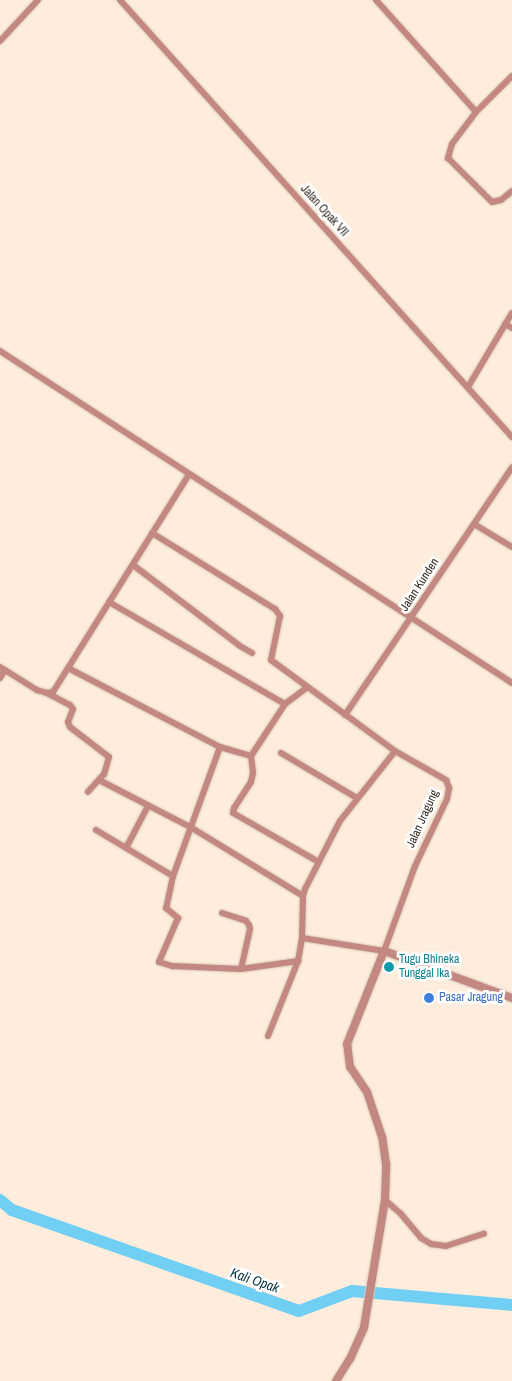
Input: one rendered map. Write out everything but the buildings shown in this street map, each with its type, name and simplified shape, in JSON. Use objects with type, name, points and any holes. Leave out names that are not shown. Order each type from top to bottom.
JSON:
[{"type":"street","points":[[0,41],[38,0]]},
{"type":"street","name":"Jalan Opak VII","points":[[120,0],[512,437]]},
{"type":"street","points":[[376,0],[476,112]]},
{"type":"street","points":[[512,76],[476,112],[452,144],[448,158],[492,202],[501,200],[512,190]]},
{"type":"street","points":[[468,387],[512,313]]},
{"type":"street","points":[[505,324],[512,328]]},
{"type":"street","points":[[0,351],[512,683]]},
{"type":"street","name":"Jalan Kunden","points":[[345,715],[512,467]]},
{"type":"street","points":[[47,693],[53,692],[189,474]]},
{"type":"street","points":[[474,524],[512,547]]},
{"type":"street","name":"Jalan Jragung","points":[[152,533],[275,609],[280,616],[271,660],[306,688],[395,751],[446,780],[449,788],[447,799],[415,866],[384,951]]},
{"type":"street","points":[[133,565],[240,646],[252,653]]},
{"type":"street","points":[[109,602],[286,704]]},
{"type":"street","points":[[0,678],[3,668],[37,690],[70,705],[73,709],[68,722],[70,727],[109,757],[104,774],[88,792]]},
{"type":"street","points":[[68,668],[220,747],[251,756]]},
{"type":"street","points":[[306,688],[286,704],[251,756],[254,773],[252,782],[234,808],[233,813],[319,862]]},
{"type":"street","points":[[220,747],[173,876],[166,908],[178,918],[159,962],[172,966],[241,969],[298,961]]},
{"type":"street","points":[[268,1036],[298,961],[302,938],[303,896],[340,821],[395,751]]},
{"type":"street","points":[[281,753],[357,798]]},
{"type":"street","points":[[99,780],[192,828],[303,896]]},
{"type":"street","points":[[126,848],[148,806]]},
{"type":"street","points":[[96,830],[173,876]]},
{"type":"street","points":[[222,913],[246,921],[250,930],[241,969]]},
{"type":"street","points":[[302,938],[384,951],[512,998]]},
{"type":"street","points":[[336,1381],[360,1340],[368,1312],[372,1274],[385,1200],[386,1164],[382,1137],[367,1092],[350,1066],[347,1051],[347,1044],[384,951]]},
{"type":"street","points":[[385,1200],[392,1204],[421,1238],[431,1244],[446,1246],[484,1234]]},
{"type":"waterway","name":"Kali Opak","points":[[0,1200],[12,1210],[299,1311],[352,1291],[512,1305]]},
{"type":"place","name":"Tugu Bhineka Tunggal Ika","points":[[389,967]]},
{"type":"place","name":"Pasar Jragung","points":[[429,998]]}]
